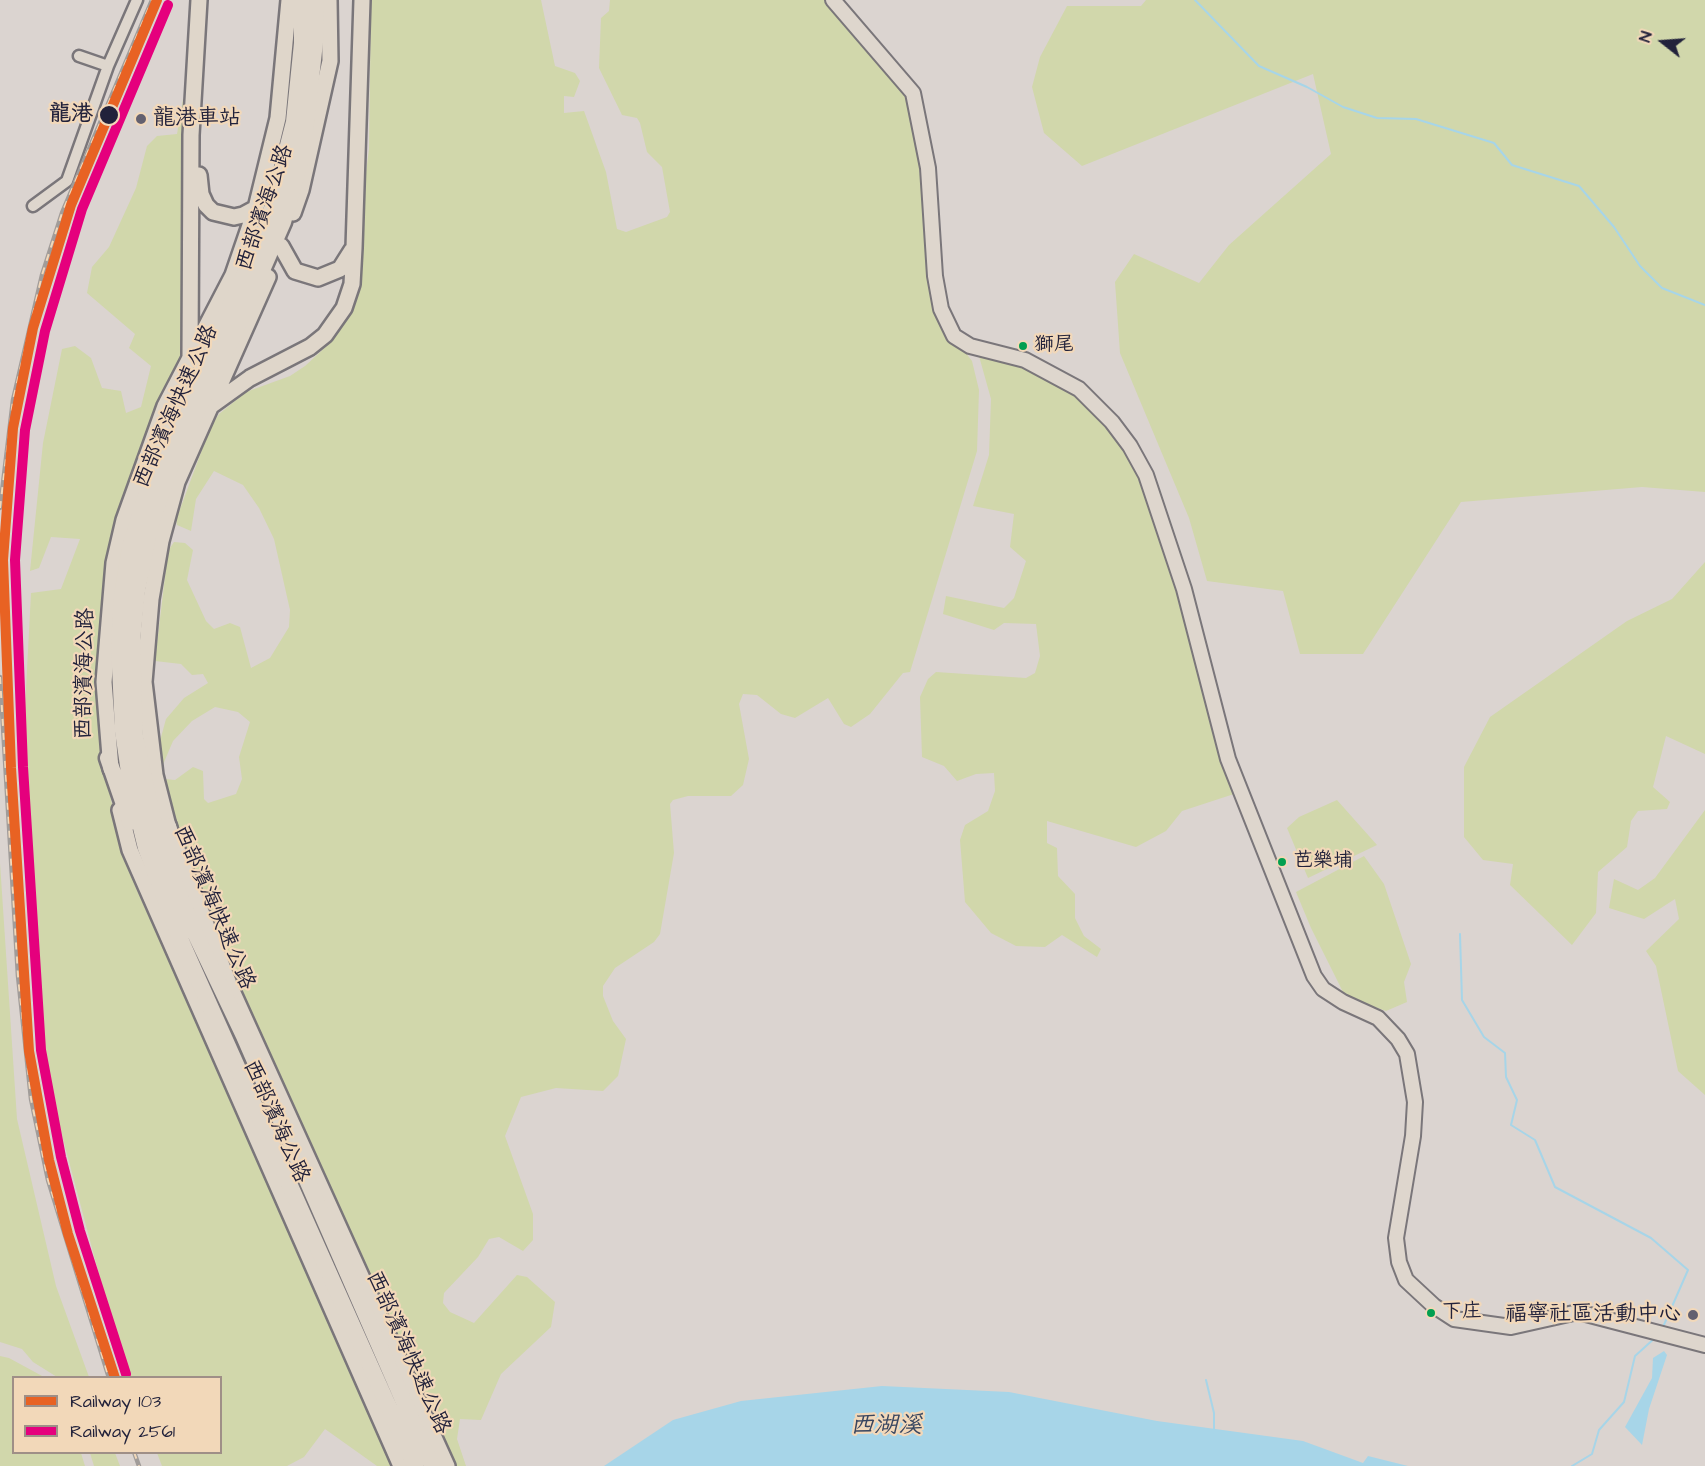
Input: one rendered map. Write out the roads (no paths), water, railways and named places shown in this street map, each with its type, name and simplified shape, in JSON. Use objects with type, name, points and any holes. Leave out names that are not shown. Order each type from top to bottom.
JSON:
[{"type":"highway","name":"西部濱海快速公路","points":[[302,0],[302,43],[294,122],[269,220],[186,403],[159,453],[130,547],[122,595],[119,645],[123,731],[131,786],[146,848],[181,941],[415,1466]]},
{"type":"highway","name":"西部濱海快速公路","points":[[315,0],[315,42],[306,123],[300,163],[286,212],[234,334],[172,462],[150,527],[137,591],[132,641],[135,735],[158,842],[195,933],[224,993],[432,1466]]},
{"type":"highway","points":[[108,758],[135,837],[181,941]]},
{"type":"highway","points":[[168,826],[177,867],[224,993]]},
{"type":"main road","points":[[189,361],[191,135],[199,0]]},
{"type":"main road","points":[[205,0],[198,32],[199,185],[201,194],[206,206],[223,216],[243,215],[256,208]]},
{"type":"main road","name":"西部濱海公路","points":[[289,0],[287,42],[278,118],[256,208],[233,275],[165,406],[124,519],[114,563],[104,682],[108,758],[130,850],[401,1466]]},
{"type":"main road","name":"西部濱海公路","points":[[329,0],[330,61],[301,190],[281,246],[175,492],[161,541],[147,634],[144,682],[155,775],[168,826],[230,984],[447,1466]]},
{"type":"main road","points":[[211,406],[270,367],[302,352],[325,335],[344,308],[352,284],[362,0]]},
{"type":"main road","points":[[833,0],[914,93],[928,168],[934,276],[941,309],[954,336],[970,346],[1025,360],[1079,389],[1112,422],[1130,446],[1146,475],[1184,589],[1228,759],[1314,976],[1330,993],[1378,1018],[1398,1039],[1407,1054],[1415,1102],[1414,1125],[1396,1238],[1399,1262],[1406,1280],[1444,1314],[1481,1325],[1511,1327],[1578,1312],[1705,1345]]},
{"type":"main road","points":[[281,246],[295,271],[318,278],[340,269],[354,248]]},
{"type":"street","points":[[33,206],[67,181],[108,66],[137,0]]},
{"type":"street","points":[[79,56],[108,66]]},
{"type":"water","points":[[1664,1351],[1667,1355],[1649,1409],[1642,1445],[1625,1427],[1652,1378],[1653,1358]]},
{"type":"water","name":"西湖溪","points":[[882,1386],[1009,1392],[1157,1421],[1303,1441],[1363,1463],[1368,1456],[1408,1466],[604,1466],[673,1420],[741,1401]]},
{"type":"waterway","points":[[1195,0],[1259,66],[1307,87],[1343,107],[1377,118],[1416,119],[1494,143],[1512,165],[1579,186],[1614,227],[1640,266],[1662,288],[1705,305]]},
{"type":"waterway","points":[[1460,934],[1462,1000],[1484,1037],[1505,1053],[1506,1077],[1517,1100],[1511,1125],[1535,1140],[1555,1187],[1651,1238],[1688,1270],[1663,1327]]},
{"type":"waterway","points":[[1572,1466],[1592,1454],[1599,1430],[1624,1402],[1635,1356],[1656,1337]]},
{"type":"waterway","points":[[1206,1380],[1214,1413],[1214,1433]]},
{"type":"railway","points":[[0,508],[13,400],[42,275],[62,213],[152,0]]},
{"type":"railway","points":[[0,677],[18,976],[31,1099],[48,1180],[108,1376]]},
{"type":"railway","points":[[135,1454],[139,1466]]},
{"type":"rail line","name":"103","points":[[114,1376],[68,1234],[49,1160],[29,1051],[11,768],[3,560],[13,428],[33,328],[71,205],[157,0]]},
{"type":"rail line","name":"2561","points":[[126,1374],[80,1231],[61,1157],[41,1050],[23,767],[15,560],[25,430],[45,331],[82,209],[168,5]]},
{"type":"place","name":"龍港","points":[[109,115]]},
{"type":"place","name":"龍港車站","points":[[141,119]]},
{"type":"place","name":"獅尾","points":[[1023,346]]},
{"type":"place","name":"芭樂埔","points":[[1282,862]]},
{"type":"place","name":"下庄","points":[[1431,1313]]},
{"type":"place","name":"福寧社區活動中心","points":[[1693,1315]]}]
